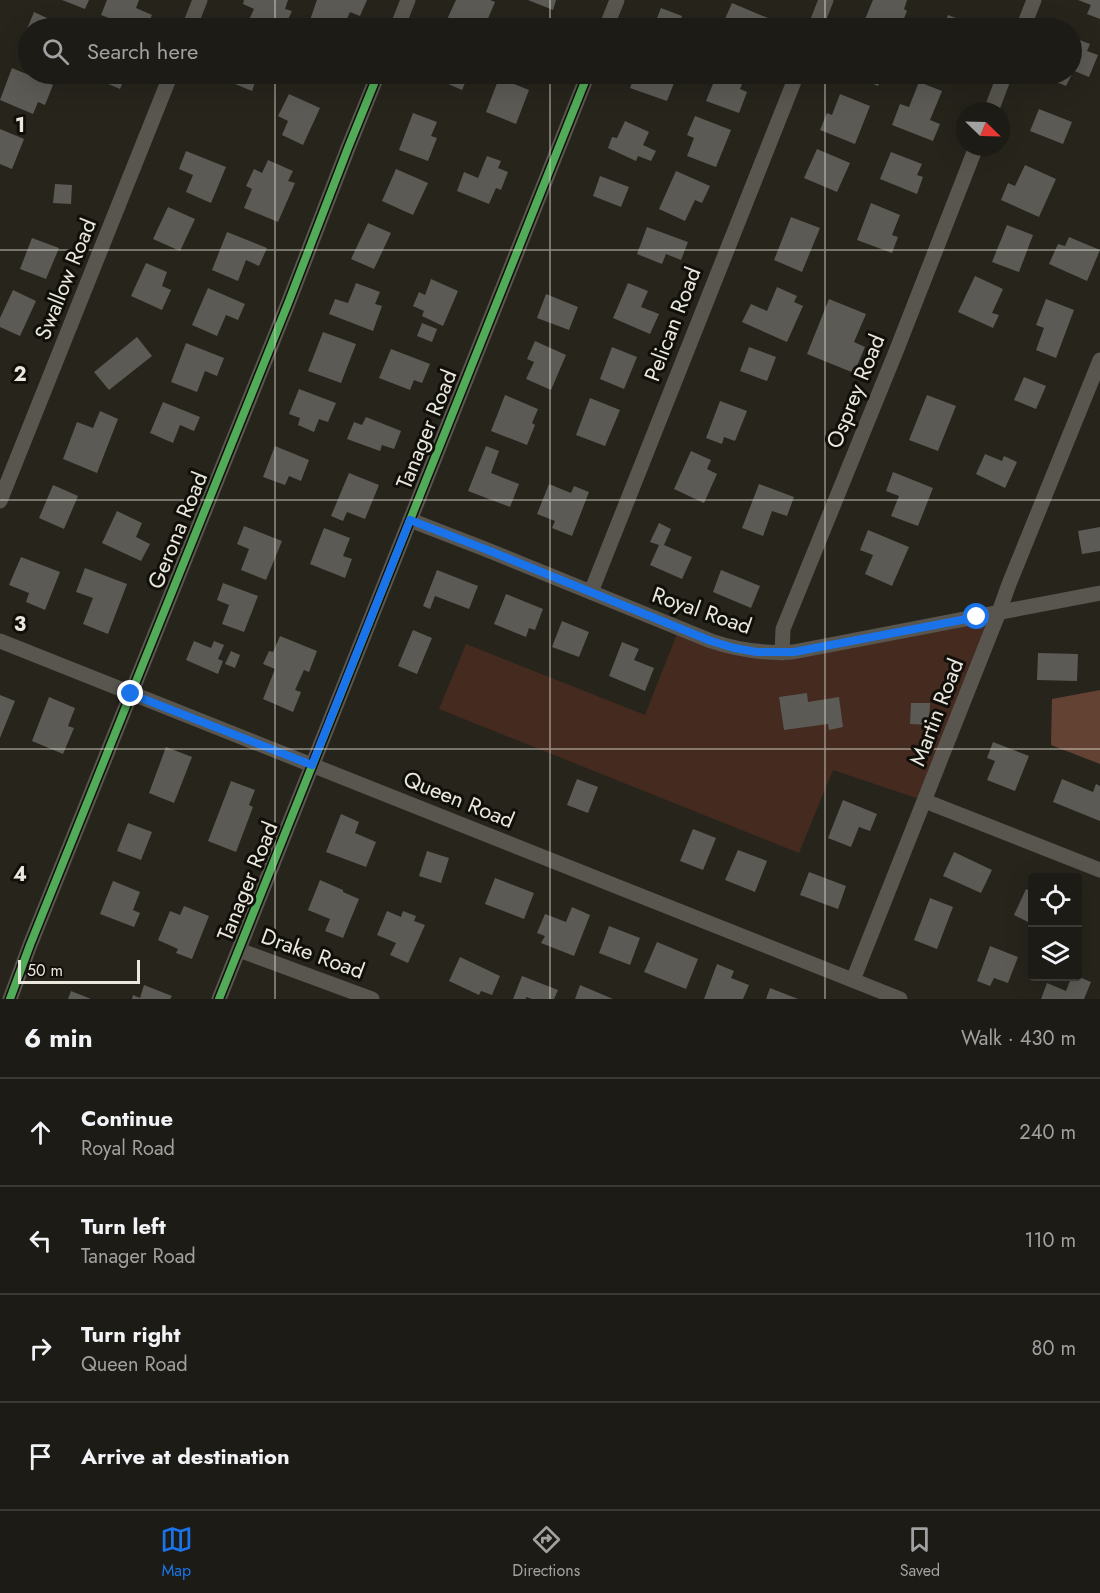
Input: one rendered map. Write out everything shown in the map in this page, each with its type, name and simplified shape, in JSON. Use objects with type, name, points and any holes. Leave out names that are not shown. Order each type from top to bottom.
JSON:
[{"type":"street","points":[[193,18],[200,0]]},
{"type":"street","points":[[401,18],[408,0]]},
{"type":"street","points":[[610,18],[617,0]]},
{"type":"street","points":[[819,18],[826,0]]},
{"type":"street","points":[[1027,18],[1034,0]]},
{"type":"street","name":"Swallow Road","points":[[0,501],[167,84]]},
{"type":"street","name":"Gerona Road","points":[[10,999],[374,84]]},
{"type":"street","name":"Tanager Road","points":[[219,999],[584,84]]},
{"type":"street","name":"Pelican Road","points":[[591,592],[793,84]]},
{"type":"street","points":[[994,102],[1001,84]]},
{"type":"street","name":"Osprey Road","points":[[782,652],[783,630],[972,156]]},
{"type":"street","name":"Martin Road","points":[[853,980],[1100,360]]},
{"type":"street","name":"Royal Road","points":[[410,520],[722,645],[757,652],[805,650],[1100,593]]},
{"type":"street","name":"Queen Road","points":[[0,641],[900,999]]},
{"type":"street","points":[[925,801],[1100,870]]},
{"type":"street","name":"Drake Road","points":[[239,950],[372,999]]},
{"type":"shaded area","points":[[997,612],[928,802],[833,770],[799,853],[439,709],[466,644],[645,715],[678,631],[778,650]]},
{"type":"shaded area","points":[[1100,690],[1100,764],[1051,745],[1052,699]]},
{"type":"building","points":[[62,0],[89,0],[85,9]]},
{"type":"building","points":[[107,0],[139,0],[136,8],[152,15],[151,18],[109,18],[101,15]]},
{"type":"building","points":[[244,0],[288,0],[285,9],[292,11],[289,18],[250,18],[254,9],[243,4]]},
{"type":"building","points":[[317,0],[367,0],[360,16],[350,12],[347,18],[311,18]]},
{"type":"building","points":[[456,0],[495,2],[488,18],[448,18]]},
{"type":"building","points":[[528,0],[556,0],[553,10]]},
{"type":"building","points":[[873,0],[907,0],[904,18],[865,18]]},
{"type":"building","points":[[1078,0],[1100,0],[1100,19],[1087,14],[1091,5]]},
{"type":"building","points":[[732,3],[768,18],[725,18]]},
{"type":"building","points":[[661,8],[682,16],[681,18],[657,18]]},
{"type":"building","points":[[34,12],[47,18],[32,18]]},
{"type":"building","points":[[1082,41],[1090,44],[1087,51],[1098,55],[1089,77],[1082,74]]},
{"type":"building","points":[[12,68],[18,70],[18,84],[53,85],[45,105],[38,102],[33,114],[0,100]]},
{"type":"building","points":[[108,84],[122,84],[120,89]]},
{"type":"building","points":[[235,84],[254,84],[252,91]]},
{"type":"building","points":[[448,84],[465,84],[462,90]]},
{"type":"building","points":[[497,84],[514,84],[529,90],[516,124],[486,112]]},
{"type":"building","points":[[631,84],[674,84],[667,101],[630,88]]},
{"type":"building","points":[[713,84],[742,84],[740,89],[747,92],[739,113],[706,101]]},
{"type":"building","points":[[918,84],[942,91],[930,120],[940,124],[933,141],[892,125],[900,104],[909,107]]},
{"type":"building","points":[[289,94],[320,108],[303,145],[282,135],[288,121],[278,116]]},
{"type":"building","points":[[840,94],[870,106],[855,144],[820,130],[827,113],[832,115]]},
{"type":"building","points":[[1039,109],[1072,122],[1063,144],[1030,131]]},
{"type":"building","points":[[413,113],[437,122],[431,136],[437,138],[428,161],[399,150]]},
{"type":"building","points":[[695,116],[731,130],[716,167],[687,156],[694,138],[687,135]]},
{"type":"building","points":[[625,121],[649,132],[643,145],[656,151],[651,161],[638,156],[636,161],[608,148],[612,137],[617,138]]},
{"type":"building","points":[[0,129],[24,139],[12,169],[0,164]]},
{"type":"building","points":[[817,149],[850,163],[837,192],[804,178]]},
{"type":"building","points":[[186,151],[226,167],[211,203],[186,192],[193,175],[179,169]]},
{"type":"building","points":[[891,152],[922,164],[917,175],[923,177],[917,194],[880,179]]},
{"type":"building","points":[[487,156],[501,161],[498,168],[508,172],[501,190],[496,188],[489,204],[457,191],[464,172],[478,178]]},
{"type":"building","points":[[268,160],[293,171],[288,181],[295,183],[278,222],[244,208],[252,189],[246,186],[254,169],[262,173]]},
{"type":"building","points":[[1025,165],[1056,179],[1039,217],[1001,200],[1008,183],[1015,186]]},
{"type":"building","points":[[396,169],[428,183],[413,215],[382,201]]},
{"type":"building","points":[[676,171],[710,186],[702,203],[695,200],[685,221],[659,209]]},
{"type":"building","points":[[600,176],[629,187],[621,207],[593,196]]},
{"type":"building","points":[[55,184],[72,185],[71,204],[53,203]]},
{"type":"building","points":[[871,203],[900,215],[892,235],[898,237],[892,253],[857,240]]},
{"type":"building","points":[[168,207],[195,219],[180,251],[153,239]]},
{"type":"building","points":[[791,217],[820,228],[802,272],[774,260]]},
{"type":"building","points":[[368,223],[391,233],[374,269],[351,259]]},
{"type":"building","points":[[1007,225],[1033,235],[1019,272],[992,262]]},
{"type":"building","points":[[647,227],[688,242],[681,260],[666,254],[662,264],[637,254]]},
{"type":"building","points":[[227,232],[267,248],[259,266],[246,260],[238,281],[212,270]]},
{"type":"building","points":[[1069,237],[1100,250],[1087,281],[1049,264],[1058,244],[1065,246]]},
{"type":"building","points":[[32,238],[59,248],[46,279],[20,269]]},
{"type":"building","points":[[146,263],[167,272],[162,286],[171,290],[162,310],[131,296]]},
{"type":"building","points":[[975,276],[1003,289],[992,313],[999,315],[993,328],[958,312]]},
{"type":"building","points":[[431,279],[458,291],[443,326],[422,316],[424,311],[413,306],[419,292],[425,295]]},
{"type":"building","points":[[356,283],[380,292],[375,304],[382,306],[373,331],[329,314],[335,299],[348,303]]},
{"type":"building","points":[[628,283],[648,291],[641,307],[659,314],[650,334],[613,318]]},
{"type":"building","points":[[777,287],[797,296],[794,302],[803,306],[787,342],[742,322],[751,304],[767,311]]},
{"type":"building","points":[[208,288],[245,304],[238,320],[226,315],[217,336],[192,325]]},
{"type":"building","points":[[13,290],[36,301],[20,336],[0,327],[0,318]]},
{"type":"building","points":[[546,294],[578,307],[569,330],[537,318]]},
{"type":"building","points":[[829,299],[866,314],[854,342],[865,347],[854,373],[807,354]]},
{"type":"building","points":[[1046,299],[1074,310],[1056,358],[1036,350],[1044,328],[1036,325]]},
{"type":"building","points":[[422,323],[437,329],[432,342],[417,336]]},
{"type":"building","points":[[323,332],[356,344],[341,383],[308,371]]},
{"type":"building","points":[[137,337],[152,356],[109,390],[94,372]]},
{"type":"building","points":[[535,341],[566,355],[551,390],[526,379],[534,362],[527,359]]},
{"type":"building","points":[[186,343],[224,358],[217,376],[205,371],[197,392],[171,382]]},
{"type":"building","points":[[612,347],[637,357],[624,389],[600,379]]},
{"type":"building","points":[[749,347],[776,357],[767,381],[740,371]]},
{"type":"building","points":[[391,349],[430,364],[422,383],[414,380],[410,390],[379,378]]},
{"type":"building","points":[[1024,377],[1046,386],[1036,409],[1014,400]]},
{"type":"building","points":[[299,389],[336,403],[328,422],[319,419],[314,432],[298,425],[300,418],[289,414]]},
{"type":"building","points":[[505,395],[538,409],[532,423],[535,425],[527,445],[491,431]]},
{"type":"building","points":[[927,395],[956,406],[938,451],[909,440]]},
{"type":"building","points":[[590,398],[620,410],[605,446],[576,435]]},
{"type":"building","points":[[720,401],[747,411],[735,441],[724,437],[722,444],[706,438]]},
{"type":"building","points":[[163,402],[200,417],[194,431],[180,425],[173,443],[150,433]]},
{"type":"building","points":[[100,411],[118,419],[97,473],[63,459],[77,422],[93,428]]},
{"type":"building","points":[[366,417],[401,431],[394,449],[382,445],[380,451],[347,439],[354,422],[362,425]]},
{"type":"building","points":[[275,446],[309,460],[301,481],[289,476],[285,485],[263,477]]},
{"type":"building","points":[[486,446],[499,451],[491,473],[519,484],[510,507],[468,491]]},
{"type":"building","points":[[691,451],[711,460],[707,469],[717,474],[704,503],[674,489]]},
{"type":"building","points":[[985,454],[1002,461],[1004,456],[1017,462],[1005,488],[976,474]]},
{"type":"building","points":[[893,472],[933,488],[918,526],[891,516],[899,496],[886,491]]},
{"type":"building","points":[[349,473],[379,485],[365,519],[347,512],[343,521],[331,516]]},
{"type":"building","points":[[549,484],[571,493],[574,486],[589,492],[572,536],[552,528],[555,521],[537,514]]},
{"type":"building","points":[[759,484],[794,497],[787,516],[772,511],[763,536],[742,528]]},
{"type":"building","points":[[53,485],[78,496],[64,529],[39,518]]},
{"type":"building","points":[[117,511],[142,523],[136,537],[150,544],[141,561],[102,543]]},
{"type":"building","points":[[659,523],[671,529],[664,545],[692,557],[682,579],[650,565],[659,545],[650,542]]},
{"type":"building","points":[[244,526],[282,541],[266,580],[241,570],[249,549],[237,544]]},
{"type":"building","points":[[1100,527],[1100,551],[1082,554],[1078,531]]},
{"type":"building","points":[[324,528],[350,538],[343,556],[352,559],[345,578],[310,564]]},
{"type":"building","points":[[868,530],[909,547],[892,586],[865,574],[873,555],[860,550]]},
{"type":"building","points":[[21,557],[60,572],[45,610],[26,602],[29,593],[9,585]]},
{"type":"building","points":[[85,568],[127,584],[108,634],[83,624],[93,598],[76,592]]},
{"type":"building","points":[[437,570],[478,586],[469,609],[435,596],[430,609],[423,606]]},
{"type":"building","points":[[721,570],[760,586],[751,608],[713,592]]},
{"type":"building","points":[[223,583],[258,596],[244,632],[222,624],[229,605],[217,600]]},
{"type":"building","points":[[506,594],[543,609],[535,630],[529,628],[526,637],[494,624]]},
{"type":"building","points":[[562,621],[589,632],[579,657],[552,647]]},
{"type":"building","points":[[413,630],[432,638],[417,674],[398,666]]},
{"type":"building","points":[[280,636],[317,651],[309,672],[304,670],[295,690],[301,692],[293,712],[263,699],[275,669],[263,664],[269,651],[273,652]]},
{"type":"building","points":[[194,641],[211,648],[214,641],[224,645],[218,659],[223,661],[218,674],[186,660]]},
{"type":"building","points":[[622,642],[639,649],[634,660],[654,668],[645,691],[609,676]]},
{"type":"building","points":[[231,651],[240,655],[235,668],[225,664]]},
{"type":"building","points":[[1038,653],[1078,654],[1077,681],[1037,680]]},
{"type":"building","points":[[807,693],[808,702],[839,697],[843,727],[829,730],[828,724],[784,730],[779,697]]},
{"type":"building","points":[[0,695],[15,701],[0,738]]},
{"type":"building","points":[[49,697],[75,708],[68,726],[74,728],[63,754],[32,741]]},
{"type":"building","points":[[911,703],[930,703],[929,725],[910,724]]},
{"type":"building","points":[[993,742],[1029,756],[1015,791],[987,780],[995,761],[987,758]]},
{"type":"building","points":[[166,747],[192,757],[174,803],[149,793]]},
{"type":"building","points":[[577,779],[598,787],[588,813],[567,805]]},
{"type":"building","points":[[1062,779],[1093,792],[1096,784],[1100,786],[1100,821],[1053,802]]},
{"type":"building","points":[[231,781],[255,790],[249,805],[253,807],[236,852],[208,841]]},
{"type":"building","points":[[843,800],[877,814],[870,831],[859,827],[851,847],[828,838]]},
{"type":"building","points":[[341,814],[359,822],[355,833],[376,842],[366,867],[326,852]]},
{"type":"building","points":[[128,823],[152,832],[141,860],[117,851]]},
{"type":"building","points":[[693,829],[716,838],[703,870],[680,861]]},
{"type":"building","points":[[738,850],[767,861],[755,892],[725,880]]},
{"type":"building","points":[[427,851],[449,858],[441,883],[419,876]]},
{"type":"building","points":[[954,852],[992,870],[981,893],[943,876]]},
{"type":"building","points":[[809,872],[846,886],[838,909],[800,895]]},
{"type":"building","points":[[495,878],[534,893],[524,919],[485,904]]},
{"type":"building","points":[[320,880],[359,899],[343,938],[325,931],[330,919],[308,910]]},
{"type":"building","points":[[113,881],[140,892],[133,910],[140,913],[134,927],[100,914]]},
{"type":"building","points":[[1026,889],[1028,890],[1028,922],[1014,915]]},
{"type":"building","points":[[930,898],[953,907],[937,949],[914,940]]},
{"type":"building","points":[[184,906],[209,916],[192,959],[176,953],[178,949],[158,940],[170,911],[180,915]]},
{"type":"building","points":[[572,907],[590,915],[574,956],[541,943],[545,936],[537,933],[545,914],[566,922]]},
{"type":"building","points":[[387,911],[401,917],[403,911],[416,916],[414,921],[425,925],[408,963],[390,955],[396,943],[377,935]]},
{"type":"building","points":[[609,926],[640,938],[630,965],[599,953]]},
{"type":"building","points":[[657,942],[698,959],[686,989],[644,972]]},
{"type":"building","points":[[990,946],[1018,957],[1008,983],[994,978],[990,986],[977,981]]},
{"type":"building","points":[[460,957],[500,976],[492,995],[481,991],[479,995],[449,981]]},
{"type":"building","points":[[717,964],[734,971],[731,978],[749,985],[743,999],[704,999]]},
{"type":"building","points":[[522,976],[558,990],[554,999],[526,997],[526,999],[513,999]]},
{"type":"building","points":[[1082,978],[1091,982],[1084,999],[1041,999],[1047,983],[1066,991],[1070,981],[1082,981]]},
{"type":"building","points":[[144,985],[172,996],[170,999],[132,999],[133,995],[140,998]]},
{"type":"building","points":[[580,985],[613,999],[575,999]]},
{"type":"building","points":[[770,988],[798,999],[766,999]]},
{"type":"building","points":[[71,991],[91,999],[68,999]]},
{"type":"cycle path","points":[[10,999],[374,84]]},
{"type":"cycle path","points":[[219,999],[584,84]]},
{"type":"route","points":[[131,694],[312,765],[410,520],[711,641],[757,652],[794,652],[977,617]]}]
